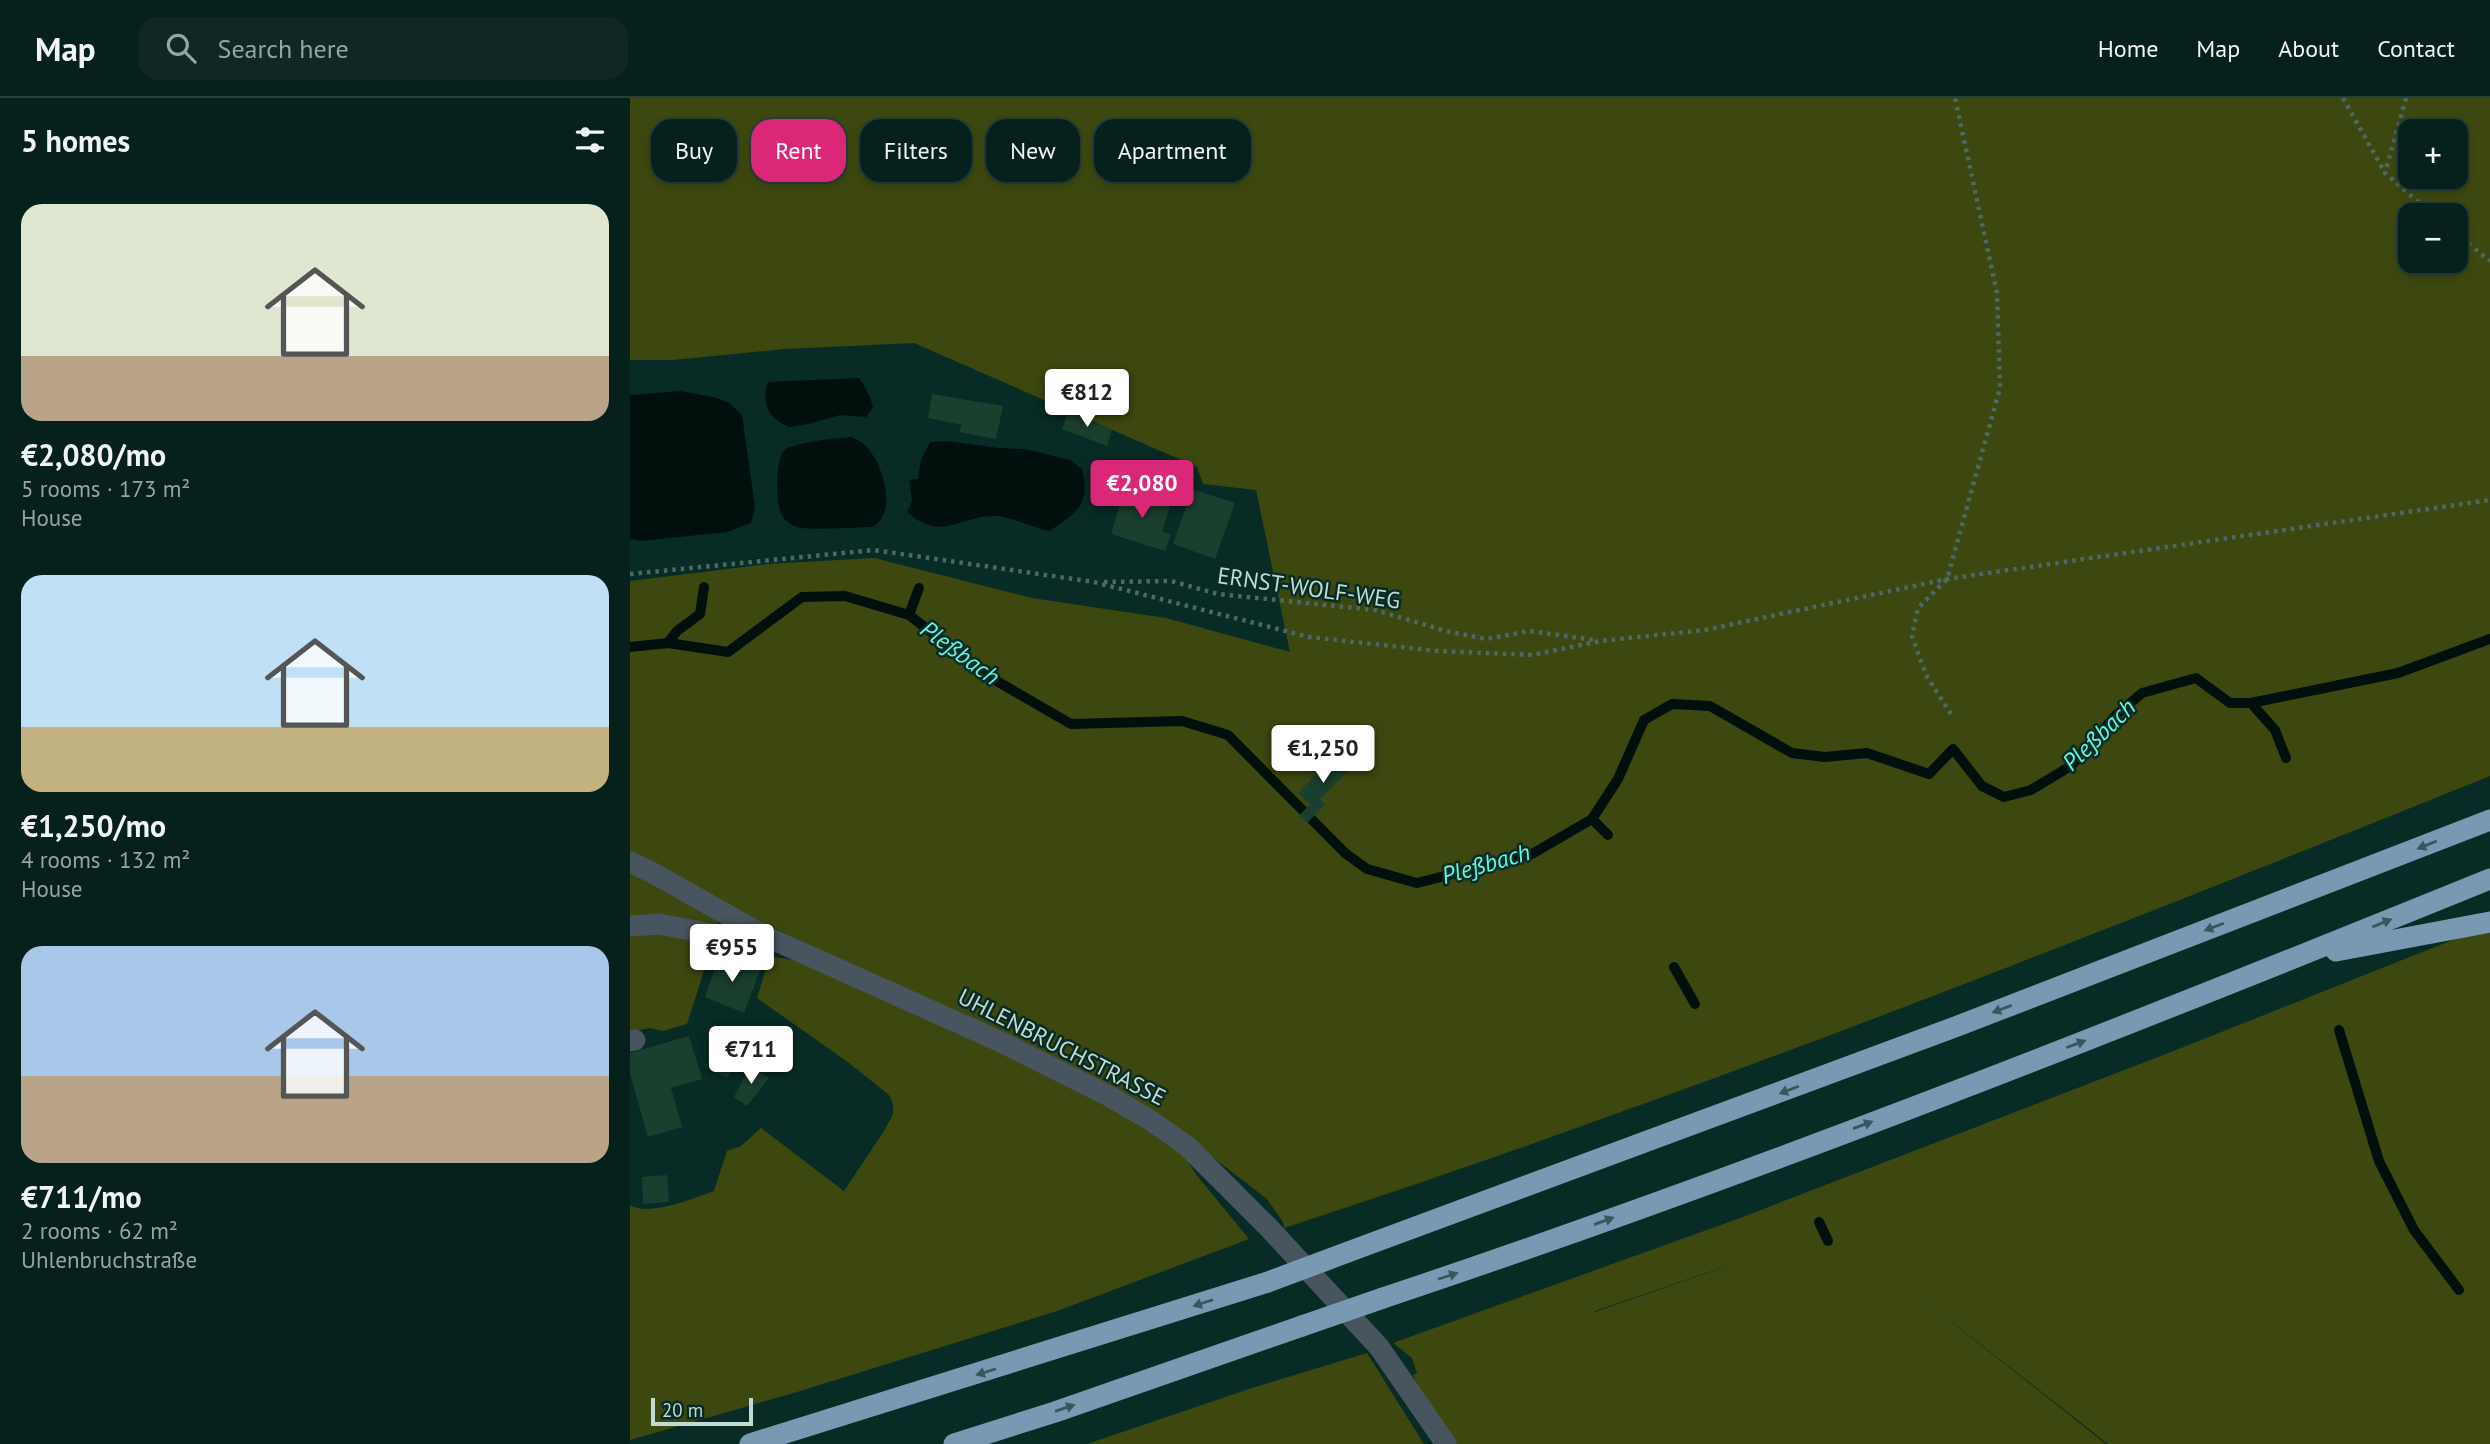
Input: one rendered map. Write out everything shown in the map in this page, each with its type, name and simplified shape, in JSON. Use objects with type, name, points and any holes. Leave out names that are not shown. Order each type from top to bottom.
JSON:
[{"type":"highway","points":[[750,1444],[1268,1282],[1929,1037],[2490,820]]},
{"type":"highway","points":[[954,1444],[1055,1412],[1553,1240],[1918,1105],[2296,958],[2490,879]]},
{"type":"highway","points":[[2296,958],[2490,922]]},
{"type":"street","name":"UHLENBRUCHSTRASSE","points":[[630,862],[765,936],[907,998],[1095,1089],[1150,1120],[1187,1146],[1269,1228],[1379,1347],[1446,1444]]},
{"type":"street","points":[[630,926],[659,924],[716,935],[765,936]]},
{"type":"path","points":[[1951,714],[1926,675],[1912,636],[1918,608],[1947,579],[2000,388],[1997,293],[1955,98]]},
{"type":"path","points":[[2343,98],[2385,173],[2419,203]]},
{"type":"path","points":[[2385,173],[2406,98]]},
{"type":"path","points":[[2468,243],[2490,261]]},
{"type":"path","points":[[630,574],[874,551],[1094,582],[1322,639],[1438,651],[1533,655],[1600,641],[1705,630],[1947,579],[2490,500]]},
{"type":"path","name":"ERNST-WOLF-WEG","points":[[1094,582],[1171,581],[1218,594],[1375,610],[1446,631],[1486,639],[1529,631],[1600,641]]},
{"type":"green space","points":[[630,98],[2490,98],[2490,776],[2041,954],[1740,1069],[1437,1177],[1284,1228],[1283,1222],[1267,1199],[1168,1123],[981,1024],[741,913],[630,854],[630,581],[768,564],[874,558],[1032,598],[1166,618],[1290,652],[1256,490],[1203,484],[1197,467],[914,343],[785,349],[673,360],[630,360]]},
{"type":"green space","points":[[630,869],[719,921],[716,929],[630,917]]},
{"type":"green space","points":[[2490,930],[2490,1444],[2108,1444],[1910,1289],[2106,1444],[1455,1444],[1418,1388],[1413,1375],[1417,1373],[1412,1358],[1393,1343],[1740,1218],[2455,939]],"holes":[[[1770,1251],[1595,1312],[1595,1311]]]},
{"type":"green space","points":[[640,931],[713,942],[687,1024],[663,1031],[650,1028],[630,1032],[630,932]]},
{"type":"green space","points":[[770,956],[798,961],[939,1021],[1124,1114],[1184,1155],[1195,1173],[1249,1239],[1057,1311],[797,1392],[630,1440],[630,1205],[638,1208],[659,1208],[714,1191],[727,1151],[741,1146],[761,1128],[844,1191],[893,1114],[889,1095],[849,1063],[757,998]]},
{"type":"green space","points":[[1367,1353],[1424,1444],[1087,1444],[1252,1388]]},
{"type":"shaded area","points":[[859,378],[870,396],[873,408],[866,417],[840,415],[789,427],[771,414],[766,403],[768,382]]},
{"type":"shaded area","points":[[680,391],[729,403],[742,415],[755,507],[751,523],[727,532],[640,541],[630,539],[630,395]]},
{"type":"shaded area","points":[[852,437],[866,446],[882,475],[886,499],[881,520],[873,527],[834,528],[803,528],[788,522],[781,514],[777,491],[779,463],[784,451],[805,443]]},
{"type":"shaded area","points":[[946,441],[1025,449],[1070,460],[1082,469],[1085,491],[1083,499],[1074,513],[1049,531],[995,516],[941,527],[919,521],[907,512],[912,500],[909,480],[918,479],[921,460],[930,442]]},
{"type":"building","points":[[932,394],[1003,406],[996,439],[959,432],[962,425],[928,418]]},
{"type":"building","points":[[1068,412],[1112,430],[1107,446],[1062,429]]},
{"type":"building","points":[[1125,488],[1171,503],[1162,532],[1171,534],[1165,551],[1111,534]]},
{"type":"building","points":[[1192,489],[1235,503],[1215,559],[1173,544]]},
{"type":"building","points":[[1339,751],[1353,766],[1320,799],[1325,805],[1307,823],[1299,816],[1310,804],[1298,793]]},
{"type":"building","points":[[720,955],[760,970],[744,1013],[705,997]]},
{"type":"building","points":[[689,1036],[702,1079],[671,1088],[682,1127],[648,1137],[630,1074],[630,1053]]},
{"type":"building","points":[[718,1054],[735,1063],[727,1078],[710,1069]]},
{"type":"building","points":[[750,1066],[769,1078],[747,1106],[734,1097]]},
{"type":"building","points":[[667,1175],[669,1202],[643,1204],[642,1177]]},
{"type":"waterway","points":[[668,643],[677,631],[700,614],[704,587]]},
{"type":"waterway","points":[[909,615],[919,588]]},
{"type":"waterway","name":"Pleßbach","points":[[630,647],[668,643],[728,652],[802,597],[845,596],[909,615],[988,676],[1071,724],[1182,721],[1228,735],[1345,853],[1367,869],[1417,883],[1532,854],[1592,819],[1618,779],[1644,720],[1672,704],[1710,706],[1792,753],[1825,757],[1867,753],[1929,774],[1953,749],[1982,786],[2004,797],[2031,790],[2071,766],[2116,715],[2142,693],[2196,678],[2230,703],[2251,703],[2398,673],[2490,639]]},
{"type":"waterway","points":[[2251,703],[2275,730],[2286,758]]},
{"type":"waterway","points":[[1592,819],[1608,835]]},
{"type":"waterway","points":[[1674,967],[1695,1004]]},
{"type":"waterway","points":[[2339,1030],[2379,1161],[2414,1230],[2459,1290]]},
{"type":"waterway","points":[[1819,1222],[1828,1241]]}]
